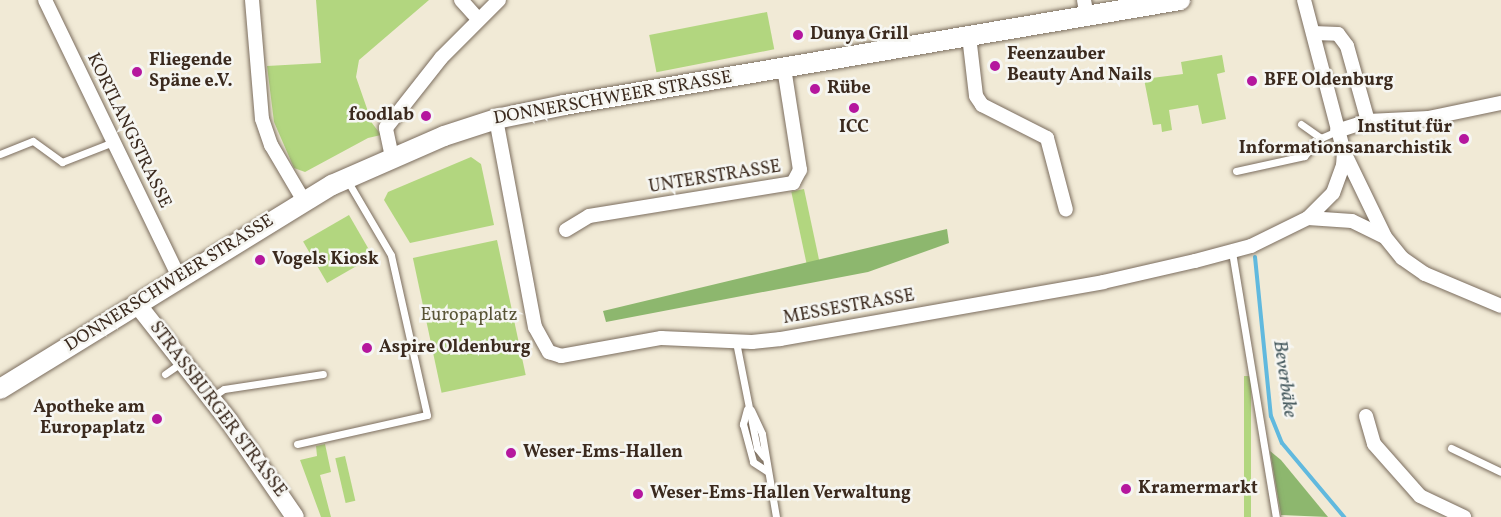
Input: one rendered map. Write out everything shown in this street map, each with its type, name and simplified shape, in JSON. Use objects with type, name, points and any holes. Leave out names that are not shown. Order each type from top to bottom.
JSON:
[{"type":"main road","name":"DONNERSCHWEER STRASSE","points":[[0,389],[179,277],[346,178],[392,157],[496,119],[969,36],[1085,9],[1180,0]]},
{"type":"street","name":"KORTLANGSTRASSE","points":[[45,0],[179,277]]},
{"type":"street","points":[[252,0],[262,119],[271,145],[304,201]]},
{"type":"street","points":[[461,0],[478,19]]},
{"type":"street","points":[[392,157],[386,128],[441,58],[499,0]]},
{"type":"street","points":[[1304,0],[1344,152],[1385,237],[1402,258],[1425,274],[1501,306]]},
{"type":"street","points":[[1313,33],[1338,34],[1347,46],[1368,121]]},
{"type":"street","points":[[969,36],[976,96],[982,105],[1047,138],[1066,210]]},
{"type":"street","name":"UNTERSTRASSE","points":[[566,230],[589,216],[794,183],[800,170],[784,68]]},
{"type":"street","points":[[1337,131],[1368,121],[1429,118],[1501,103]]},
{"type":"street","name":"MESSESTRASSE","points":[[496,119],[535,327],[549,352],[561,356],[681,337],[736,342],[781,339],[1103,282],[1232,252],[1308,218],[1332,193],[1341,173],[1344,152]]},
{"type":"street","points":[[1308,218],[1352,221],[1385,237]]},
{"type":"street","name":"STRASSBURGER STRASSE","points":[[137,304],[210,398],[295,517]]},
{"type":"street","points":[[1366,416],[1374,444],[1420,496],[1464,517]]},
{"type":"lane","points":[[1301,124],[1321,138]]},
{"type":"lane","points":[[1236,171],[1304,156],[1321,138],[1337,131]]},
{"type":"lane","points":[[0,154],[33,141],[62,162],[113,142]]},
{"type":"lane","points":[[297,444],[428,415],[391,255],[346,178]]},
{"type":"lane","points":[[1232,252],[1276,517]]},
{"type":"lane","points":[[736,342],[757,448],[764,457]]},
{"type":"lane","points":[[165,374],[181,363]]},
{"type":"lane","points":[[210,398],[225,389],[323,374]]},
{"type":"lane","points":[[748,406],[762,434],[764,457],[777,517]]},
{"type":"lane","points":[[748,406],[743,424],[753,462],[767,471]]},
{"type":"lane","points":[[1450,448],[1501,472]]},
{"type":"green space","points":[[316,0],[429,0],[359,60],[356,77],[372,123],[381,135],[368,138],[305,172],[294,168],[274,122],[267,66],[321,63]]},
{"type":"green space","points":[[767,12],[774,49],[656,72],[649,35]]},
{"type":"green space","points":[[1222,55],[1225,72],[1217,74],[1226,119],[1202,124],[1198,105],[1169,110],[1172,130],[1162,132],[1161,124],[1153,125],[1144,79],[1183,74],[1181,62]]},
{"type":"green space","points":[[471,157],[481,164],[494,225],[410,243],[384,200],[388,192]]},
{"type":"green space","points":[[804,189],[819,261],[807,264],[791,192]]},
{"type":"green space","points":[[349,215],[373,257],[327,283],[303,241]]},
{"type":"green space","points":[[947,229],[949,243],[868,272],[606,322],[603,311]]},
{"type":"green space","name":"Europaplatz","points":[[497,240],[526,375],[442,393],[413,258]]},
{"type":"green space","points":[[1244,376],[1251,376],[1251,517],[1244,517]]},
{"type":"green space","points":[[325,444],[331,472],[320,475],[331,517],[321,517],[300,460],[317,456],[316,446]]},
{"type":"green space","points":[[1270,451],[1281,460],[1328,517],[1281,515]]},
{"type":"green space","points":[[345,456],[355,501],[346,503],[335,458]]},
{"type":"waterway","name":"Beverbäke","points":[[1255,257],[1271,416],[1282,443],[1344,517]]},
{"type":"place","name":"Dunya Grill","points":[[798,35]]},
{"type":"place","name":"Feenzauber Beauty And Nails","points":[[995,66]]},
{"type":"place","name":"Fliegende Späne e.V.","points":[[137,72]]},
{"type":"place","name":"BFE Oldenburg","points":[[1252,81]]},
{"type":"place","name":"Rübe","points":[[815,89]]},
{"type":"place","name":"ICC","points":[[854,108]]},
{"type":"place","name":"foodlab","points":[[426,116]]},
{"type":"place","name":"Institut für Informationsanarchistik","points":[[1464,139]]},
{"type":"place","name":"Vogels Kiosk","points":[[260,260]]},
{"type":"place","name":"Aspire Oldenburg","points":[[367,348]]},
{"type":"place","name":"Apotheke am Europaplatz","points":[[157,419]]},
{"type":"place","name":"Weser-Ems-Hallen","points":[[511,453]]},
{"type":"place","name":"Kramermarkt","points":[[1126,489]]},
{"type":"place","name":"Weser-Ems-Hallen Verwaltung","points":[[638,494]]}]
